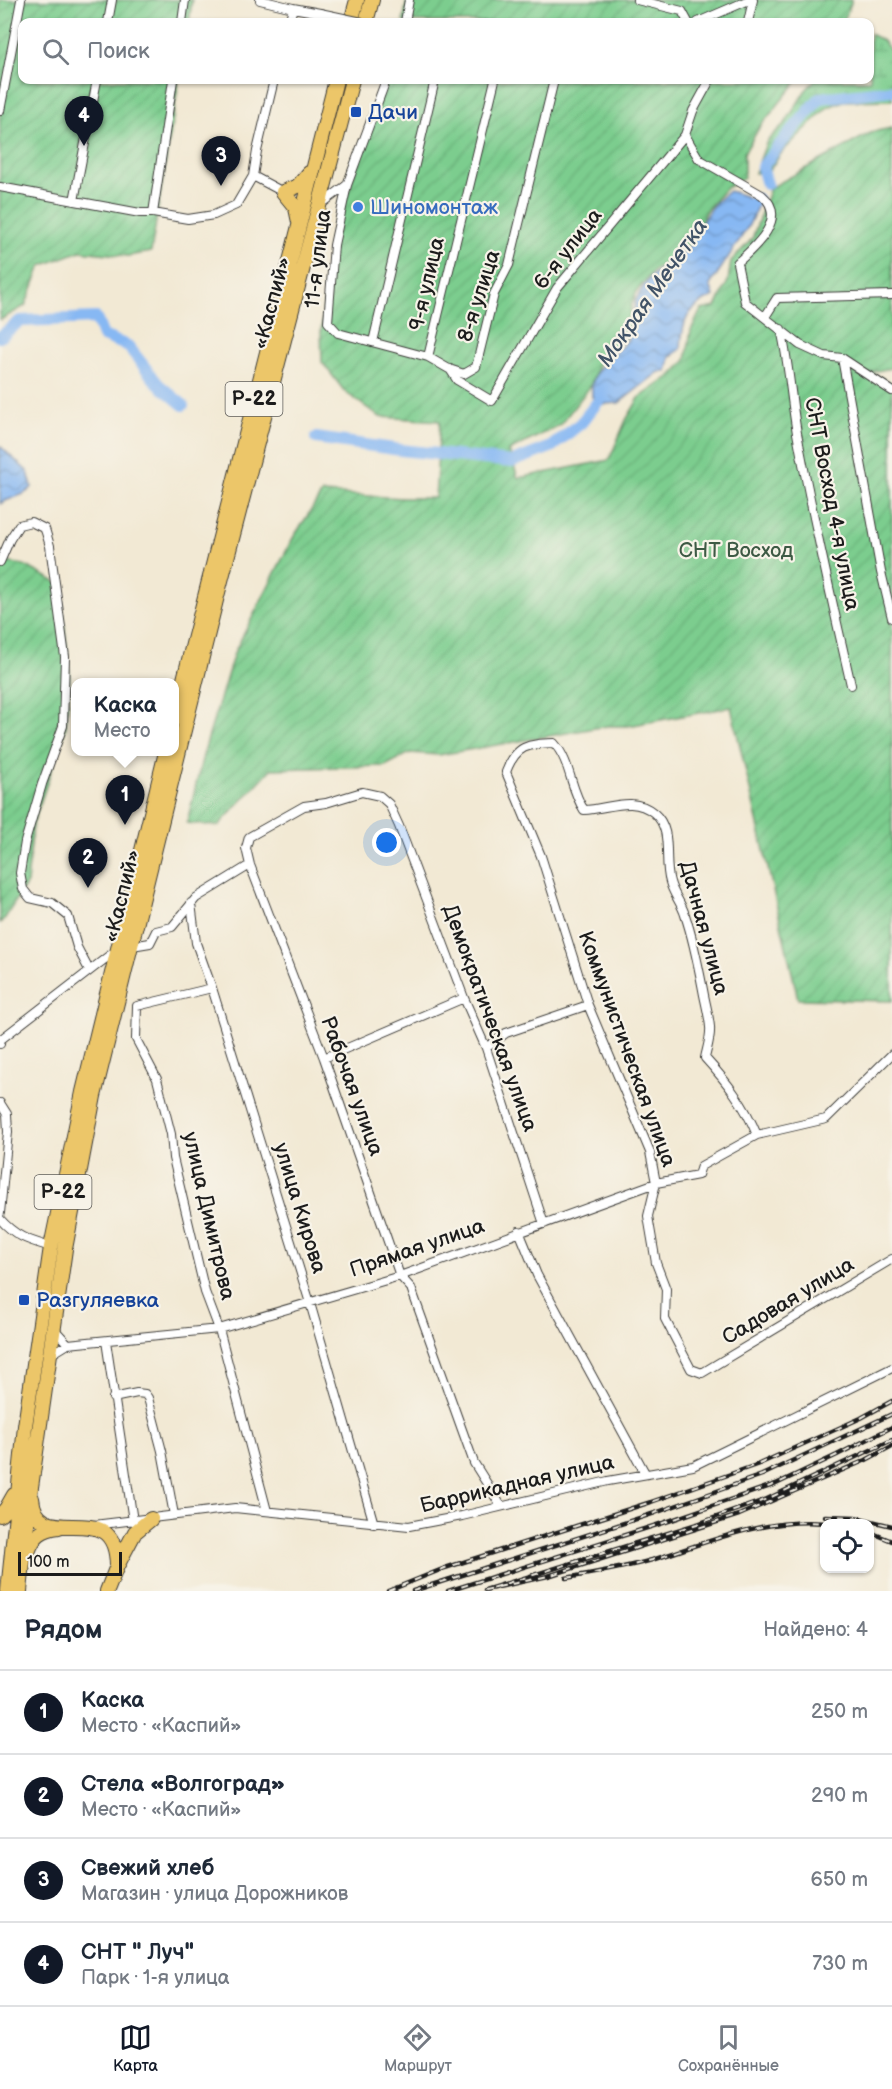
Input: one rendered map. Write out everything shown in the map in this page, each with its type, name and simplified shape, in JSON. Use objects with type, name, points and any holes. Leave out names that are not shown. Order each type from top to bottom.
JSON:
[{"type":"highway","points":[[352,18],[357,0]]},
{"type":"highway","points":[[365,18],[372,0]]},
{"type":"highway","name":"«Каспий»","points":[[179,699],[335,84]]},
{"type":"highway","name":"«Каспий»","points":[[179,734],[351,84]]},
{"type":"highway","points":[[299,222],[296,208],[283,192],[298,186],[312,169]]},
{"type":"highway","name":"«Каспий»","points":[[25,1486],[51,1247],[83,1092],[165,756]]},
{"type":"highway","name":"«Каспий»","points":[[25,1486],[119,951],[173,756]]},
{"type":"highway","points":[[0,1515],[25,1486],[33,1506],[44,1522],[67,1526]]},
{"type":"highway","name":"Р-22","points":[[20,1591],[25,1486]]},
{"type":"highway","name":"Р-22","points":[[8,1584],[25,1486]]},
{"type":"highway","points":[[107,1591],[135,1532],[151,1519]]},
{"type":"highway","points":[[21,1568],[30,1545],[40,1532],[67,1526],[92,1526],[108,1534],[117,1551],[117,1566]]},
{"type":"highway","points":[[0,1530],[7,1545],[8,1584]]},
{"type":"street","points":[[0,111],[21,0]]},
{"type":"street","points":[[109,18],[112,0]]},
{"type":"street","points":[[183,18],[185,0]]},
{"type":"street","points":[[260,0],[344,18]]},
{"type":"street","points":[[406,18],[409,0]]},
{"type":"street","points":[[637,0],[682,10],[686,18]]},
{"type":"street","points":[[708,18],[751,0]]},
{"type":"street","points":[[749,18],[751,0]]},
{"type":"street","points":[[290,18],[293,8]]},
{"type":"street","points":[[74,201],[96,84]]},
{"type":"street","points":[[153,213],[172,84]]},
{"type":"street","points":[[0,186],[140,213],[188,219],[214,215],[236,205],[253,176],[256,151],[273,84]]},
{"type":"street","name":"11-я улица","points":[[385,84],[347,185],[334,245],[328,322],[338,333],[428,357]]},
{"type":"street","points":[[373,342],[434,84]]},
{"type":"street","name":"9-я улица","points":[[428,357],[494,84]]},
{"type":"street","name":"8-я улица","points":[[428,357],[449,369],[464,374],[476,367],[494,294],[508,265],[553,84]]},
{"type":"street","name":"6-я улица","points":[[449,369],[457,380],[492,401],[557,288],[685,135],[693,111],[708,84]]},
{"type":"street","points":[[685,135],[699,159],[762,195],[773,208],[770,225],[756,245],[737,263],[745,302],[800,345],[824,356],[842,358],[892,391]]},
{"type":"street","points":[[253,176],[283,192]]},
{"type":"street","points":[[320,205],[347,185]]},
{"type":"street","points":[[765,317],[777,298],[892,295]]},
{"type":"street","name":"СНТ Восход 4-я улица","points":[[781,329],[797,431],[851,685]]},
{"type":"street","name":"СНТ Восход 4-я улица","points":[[842,358],[881,572],[892,618]]},
{"type":"street","points":[[0,562],[19,525],[31,522],[45,529],[50,546],[65,657],[63,726],[39,793],[25,842],[20,873],[23,889],[30,898],[52,903],[68,916],[77,947],[89,970]]},
{"type":"street","name":"Дачная улица","points":[[533,744],[554,743],[562,752],[577,800],[584,810],[618,803],[637,803],[654,812],[664,823],[666,864],[670,884],[685,914],[710,1028],[705,1058],[728,1083],[747,1111],[757,1135]]},
{"type":"street","name":"Коммунистическая улица","points":[[533,744],[519,750],[511,759],[506,772],[541,856],[588,1005],[650,1152],[656,1183],[648,1216],[657,1263],[666,1289],[665,1318],[691,1369],[702,1373]]},
{"type":"street","name":"Рабочая улица","points":[[399,826],[389,804],[380,796],[362,792],[326,803],[304,806],[249,837],[246,848],[250,865],[324,1058],[400,1276],[411,1288],[474,1463],[501,1506]]},
{"type":"street","name":"Демократическая улица","points":[[399,826],[464,998],[486,1048],[544,1224]]},
{"type":"street","points":[[0,1042],[89,970],[119,951],[150,943],[156,931],[172,927],[196,898],[250,865]]},
{"type":"street","name":"улица Кирова","points":[[191,903],[196,943],[310,1303],[374,1524]]},
{"type":"street","name":"улица Димитрова","points":[[212,988],[137,1006],[136,1039],[157,1079],[205,1292],[219,1329],[267,1511]]},
{"type":"street","points":[[324,1058],[464,998]]},
{"type":"street","points":[[486,1048],[506,1033],[588,1005]]},
{"type":"street","points":[[757,1135],[826,1119],[892,1054]]},
{"type":"street","points":[[0,1104],[7,1114],[8,1123],[0,1213]]},
{"type":"street","name":"Прямая улица","points":[[68,1344],[219,1329],[400,1276],[656,1183],[698,1175],[701,1166],[757,1135]]},
{"type":"street","points":[[0,1219],[23,1239],[51,1247]]},
{"type":"street","points":[[519,1231],[537,1275],[645,1473]]},
{"type":"street","name":"Садовая улица","points":[[702,1373],[892,1259]]},
{"type":"street","points":[[49,1356],[58,1348],[68,1344],[54,1326]]},
{"type":"street","points":[[106,1341],[132,1521]]},
{"type":"street","name":"Баррикадная улица","points":[[92,1526],[236,1508],[410,1526],[462,1516],[645,1473],[693,1466],[892,1368]]},
{"type":"street","points":[[113,1398],[137,1393],[145,1394],[148,1398],[162,1451],[174,1515]]},
{"type":"green space","points":[[0,0],[192,0],[190,18],[18,18],[18,84],[178,84],[151,252],[128,256],[80,251],[41,266],[25,306],[0,320]]},
{"type":"green space","points":[[407,0],[851,0],[845,18],[404,18]]},
{"type":"green space","points":[[874,36],[882,40],[892,52],[892,100],[844,101],[828,107],[782,152],[768,172],[755,173],[767,141],[786,122],[811,84],[874,84]]},
{"type":"green space","name":"СНТ Восход","points":[[383,84],[795,84],[759,128],[744,153],[744,178],[726,188],[705,212],[695,235],[678,255],[654,270],[637,291],[631,306],[628,335],[599,362],[590,387],[560,425],[509,451],[518,478],[609,460],[626,420],[639,398],[672,375],[686,360],[691,330],[701,310],[716,307],[728,281],[731,261],[752,239],[770,188],[872,132],[892,128],[892,368],[871,372],[892,384],[892,1001],[798,999],[731,707],[628,726],[607,726],[439,755],[410,753],[385,766],[271,769],[218,826],[187,823],[203,755],[234,653],[293,538],[322,493],[435,498],[440,421],[380,417],[345,392],[322,362],[321,331],[331,246]]},
{"type":"green space","points":[[0,561],[24,565],[60,584],[70,675],[66,727],[33,824],[27,883],[0,923]]},
{"type":"water","points":[[729,191],[745,196],[757,207],[748,227],[710,285],[714,296],[698,305],[688,316],[683,330],[681,349],[670,357],[667,372],[659,372],[619,403],[604,404],[592,397],[594,377],[598,370],[623,346],[631,334],[635,302],[644,286],[656,272],[685,252],[709,211]]},
{"type":"water","points":[[0,446],[28,472],[32,487],[25,493],[0,504]]},
{"type":"waterway","name":"Мокрая Мечетка","points":[[767,184],[762,167],[820,98],[892,90]]},
{"type":"waterway","name":"Мокрая Мечетка","points":[[741,211],[757,199]]},
{"type":"waterway","name":"Мокрая Мечетка","points":[[0,337],[20,321],[96,318],[103,336],[128,346],[158,384],[183,405]]},
{"type":"waterway","name":"Мокрая Мечетка","points":[[316,438],[512,462],[551,447],[581,423],[607,390]]},
{"type":"railway","points":[[388,1591],[445,1568],[651,1502],[759,1464],[861,1418],[892,1401]]},
{"type":"railway","points":[[413,1591],[655,1513],[762,1475],[892,1414]]},
{"type":"railway","points":[[448,1591],[663,1523],[776,1484],[892,1427]]},
{"type":"railway","points":[[892,1440],[767,1499],[697,1524],[485,1590],[548,1576],[739,1515],[866,1460],[892,1446]]},
{"type":"railway","points":[[825,1516],[855,1517],[892,1526]]},
{"type":"railway","points":[[566,1578],[641,1563],[765,1526],[820,1523]]},
{"type":"railway","points":[[874,1534],[892,1541]]},
{"type":"place","name":"Дачи","points":[[356,112]]},
{"type":"place","name":"СНТ \" Луч\"","points":[[84,146]]},
{"type":"place","name":"Свежий хлеб","points":[[221,186]]},
{"type":"place","name":"Шиномонтаж","points":[[358,207]]},
{"type":"place","name":"Каска","points":[[125,825]]},
{"type":"place","name":"Стела «Волгоград»","points":[[88,888]]},
{"type":"place","name":"Разгуляевка","points":[[24,1300]]}]
